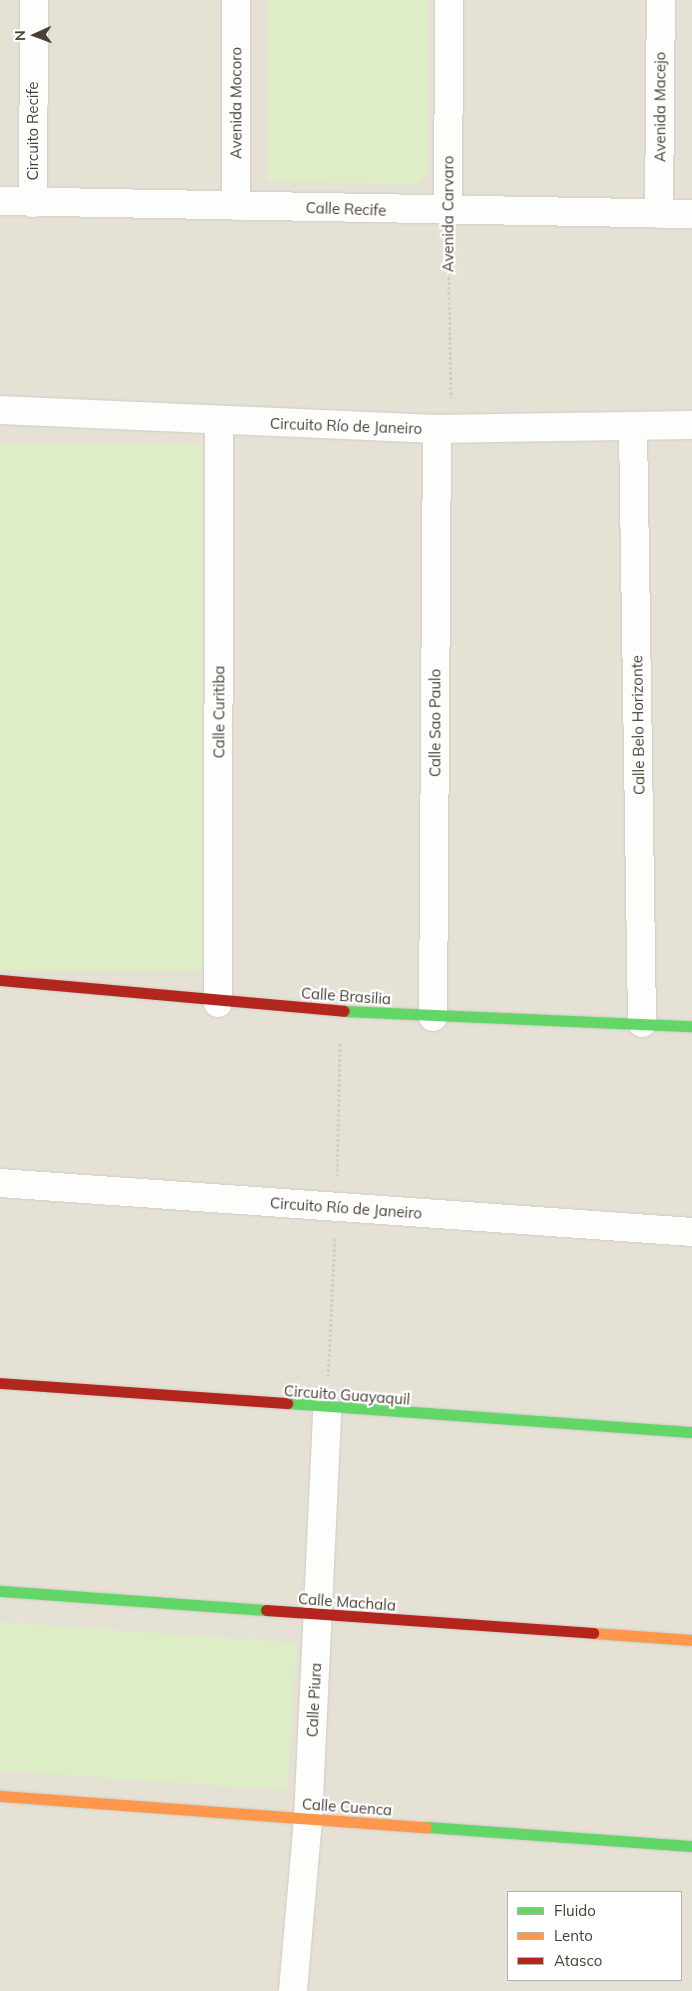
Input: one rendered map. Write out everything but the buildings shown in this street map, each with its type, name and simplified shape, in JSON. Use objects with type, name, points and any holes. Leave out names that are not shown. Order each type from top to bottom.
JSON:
[{"type":"street","name":"Circuito Recife","points":[[33,202],[34,0]]},
{"type":"street","name":"Avenida Mocoro","points":[[236,0],[236,206]]},
{"type":"street","name":"Avenida Carvaro","points":[[448,212],[449,0]]},
{"type":"street","name":"Avenida Macejo","points":[[659,214],[660,0]]},
{"type":"street","name":"Calle Recife","points":[[0,201],[448,212],[692,214]]},
{"type":"street","name":"Circuito Río de Janeiro","points":[[0,410],[219,421],[444,429],[692,425]]},
{"type":"street","name":"Calle Curitiba","points":[[218,1003],[219,421]]},
{"type":"street","name":"Calle Belo Horizonte","points":[[633,427],[642,1023]]},
{"type":"street","name":"Calle Sao Paulo","points":[[433,1017],[444,429]]},
{"type":"street","name":"Calle Brasilia","points":[[0,980],[218,1003],[433,1017],[692,1026]]},
{"type":"street","name":"Circuito Río de Janeiro","points":[[0,1183],[692,1232]]},
{"type":"street","name":"Circuito Guayaquil","points":[[0,1383],[327,1409],[692,1432]]},
{"type":"street","name":"Calle Piura","points":[[293,1991],[308,1819],[327,1409]]},
{"type":"street","name":"Calle Machala","points":[[0,1590],[318,1616],[692,1640]]},
{"type":"street","name":"Calle Cuenca","points":[[0,1796],[692,1846]]},
{"type":"path","name":"Avenida Carvaro","points":[[444,429],[448,212]]},
{"type":"shaded area","points":[[0,0],[692,0],[692,1991],[0,1991]]},
{"type":"green space","points":[[267,0],[428,0],[428,172],[414,185],[267,181]]},
{"type":"green space","points":[[0,444],[202,444],[202,970],[0,970]]},
{"type":"green space","points":[[0,1622],[297,1643],[287,1790],[0,1770]]},
{"type":"traffic: fast","points":[[344,1011],[692,1026]]},
{"type":"traffic: fast","points":[[287,1403],[692,1432]]},
{"type":"traffic: fast","points":[[0,1591],[266,1610]]},
{"type":"traffic: fast","points":[[426,1827],[692,1846]]},
{"type":"traffic: slow","points":[[593,1633],[692,1640]]},
{"type":"traffic: slow","points":[[0,1796],[426,1827]]},
{"type":"traffic: jam","points":[[0,980],[344,1011]]},
{"type":"traffic: jam","points":[[0,1383],[287,1403]]},
{"type":"traffic: jam","points":[[266,1610],[593,1633]]}]
